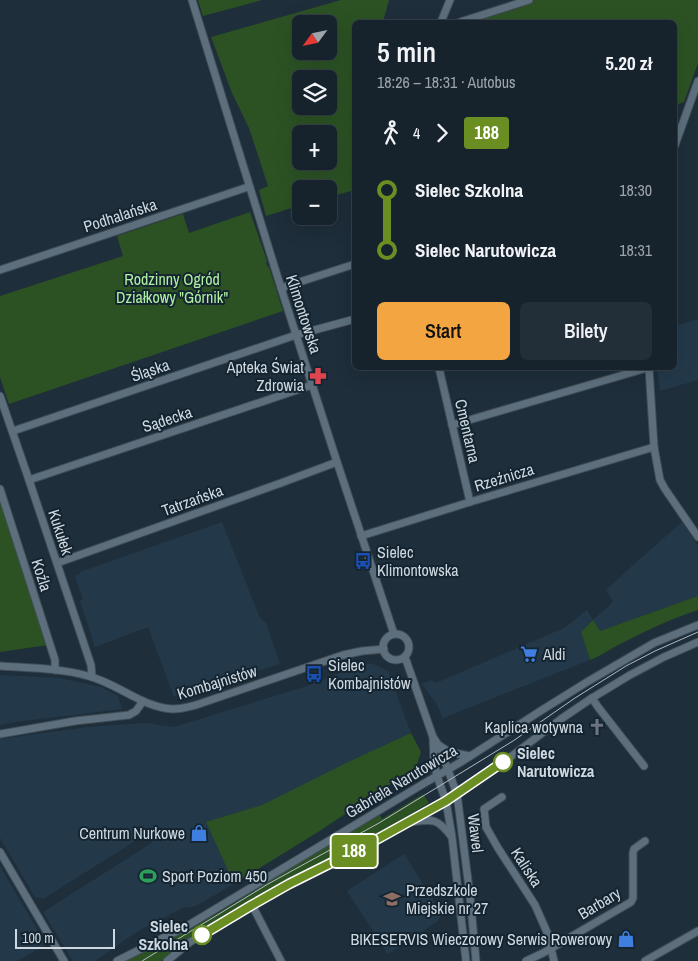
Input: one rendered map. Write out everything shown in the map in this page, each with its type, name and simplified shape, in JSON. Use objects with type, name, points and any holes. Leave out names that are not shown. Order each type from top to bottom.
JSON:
[{"type":"street","name":"Klimontowska","points":[[192,0],[280,288],[394,634]]},
{"type":"street","points":[[442,20],[450,0]]},
{"type":"street","points":[[466,20],[528,0]]},
{"type":"street","points":[[677,139],[698,81]]},
{"type":"street","name":"Podhalańska","points":[[0,270],[248,187]]},
{"type":"street","points":[[280,288],[352,265]]},
{"type":"street","name":"Śląska","points":[[13,431],[296,335],[352,320]]},
{"type":"street","name":"Cmentarna","points":[[439,370],[470,502]]},
{"type":"street","points":[[452,425],[641,370]]},
{"type":"street","points":[[648,370],[654,447],[660,480],[698,537]]},
{"type":"street","name":"Sądecka","points":[[30,480],[312,385]]},
{"type":"street","name":"Kukułek","points":[[1,400],[92,665],[92,677]]},
{"type":"street","name":"Rzeźnicza","points":[[362,536],[654,447]]},
{"type":"street","name":"Tatrzańska","points":[[57,564],[336,462]]},
{"type":"street","name":"Koźla","points":[[0,489],[55,660],[55,670]]},
{"type":"street","name":"Gabriela Narutowicza","points":[[117,961],[188,926],[448,770],[549,705],[654,643],[698,625]]},
{"type":"street","points":[[394,634],[401,635],[409,643],[409,650],[405,656],[398,659],[392,659],[386,655],[384,648],[386,639],[394,634]]},
{"type":"street","points":[[167,961],[190,942],[252,905],[446,801],[490,772],[561,719],[630,675],[698,642]]},
{"type":"street","name":"Kombajnistów","points":[[0,666],[55,670],[92,677],[112,684],[153,705],[168,709],[178,709],[186,708],[343,655],[384,648]]},
{"type":"street","points":[[405,656],[433,737],[437,776]]},
{"type":"street","points":[[592,698],[644,766]]},
{"type":"street","points":[[0,734],[75,721],[129,715],[136,711],[143,701]]},
{"type":"street","name":"Wawel","points":[[433,737],[439,746],[457,794],[476,961]]},
{"type":"street","points":[[439,746],[449,752],[470,756]]},
{"type":"street","name":"Wawel","points":[[437,776],[446,801],[452,837],[466,961]]},
{"type":"street","name":"Kaliska","points":[[502,797],[484,808],[486,828],[535,905],[550,939],[554,961]]},
{"type":"street","points":[[408,822],[434,820],[440,822],[452,837]]},
{"type":"street","name":"Barbary","points":[[526,961],[631,902],[633,898],[633,853],[634,849],[644,841]]},
{"type":"street","points":[[0,852],[64,961]]},
{"type":"street","points":[[252,905],[281,961]]},
{"type":"street","points":[[645,961],[698,931]]},
{"type":"shaded area","points":[[698,319],[698,380],[660,391],[657,370],[677,370],[677,325]]},
{"type":"shaded area","points":[[222,522],[260,618],[266,623],[280,664],[174,697],[148,627],[95,647],[80,601],[83,599],[75,576],[80,574],[80,572]]},
{"type":"shaded area","points":[[682,522],[698,546],[698,596],[600,631],[593,620],[613,602],[606,590]]},
{"type":"shaded area","points":[[587,610],[593,620],[581,632],[590,660],[443,718],[437,705],[422,684],[431,680],[436,683],[564,628]]},
{"type":"shaded area","points":[[371,663],[388,671],[411,733],[262,805],[206,822],[234,884],[196,906],[182,908],[135,933],[95,961],[73,961],[43,912],[153,842],[148,833],[43,899],[35,897],[0,838],[0,739],[88,727],[146,723],[174,727],[307,686]]},
{"type":"shaded area","points":[[0,675],[59,678],[101,687],[118,696],[122,709],[0,725]]},
{"type":"shaded area","name":"Przedszkole Miejskie nr 27","points":[[404,854],[442,914],[438,921],[388,954],[347,891]]},
{"type":"shaded area","points":[[0,866],[46,945],[17,961],[0,961]]},
{"type":"green space","points":[[198,0],[262,0],[203,16]]},
{"type":"green space","points":[[341,0],[389,0],[384,20],[352,20],[352,191],[337,195],[337,180],[292,180],[292,208],[266,216],[259,190],[268,186],[249,128],[232,93],[211,37]]},
{"type":"green space","points":[[535,0],[698,0],[698,63],[684,102],[677,104],[677,20],[479,20],[522,7],[526,3]]},
{"type":"green space","name":"Rodzinny Ogród Działkowy \"Górnik\"","points":[[250,212],[283,311],[9,404],[0,377],[0,296],[123,256],[117,236],[183,214],[189,233]]},
{"type":"green space","points":[[0,501],[48,645],[0,652]]},
{"type":"green space","points":[[698,596],[698,610],[657,626],[590,660],[581,632],[593,620],[600,631]]},
{"type":"green space","points":[[411,733],[421,752],[416,767],[318,832],[234,884],[206,822],[262,805]]},
{"type":"green space","points":[[423,794],[429,803],[362,843],[255,898],[195,934],[161,961],[124,961],[218,913],[379,814],[382,819]]},
{"type":"tram line","points":[[142,961],[268,884],[379,823],[513,741],[575,698],[626,666],[698,632]]},
{"type":"bus line","name":"188","points":[[202,935],[289,884],[365,846],[446,801],[503,762]]},
{"type":"place","name":"Apteka Świat Zdrowia","points":[[318,376]]},
{"type":"place","name":"Sielec Klimontowska","points":[[363,561]]},
{"type":"place","name":"Aldi","points":[[529,654]]},
{"type":"place","name":"Sielec Kombajnistów","points":[[314,674]]},
{"type":"place","name":"Kaplica wotywna","points":[[597,727]]},
{"type":"place","name":"Sielec Narutowicza","points":[[503,762]]},
{"type":"place","name":"Centrum Nurkowe","points":[[199,833]]},
{"type":"place","name":"Sport Poziom 450","points":[[148,876]]},
{"type":"place","name":"Przedszkole Miejskie nr 27","points":[[392,899]]},
{"type":"place","name":"Sielec Szkolna","points":[[202,935]]},
{"type":"place","name":"BIKESERVIS Wieczorowy Serwis Rowerowy","points":[[626,939]]}]
